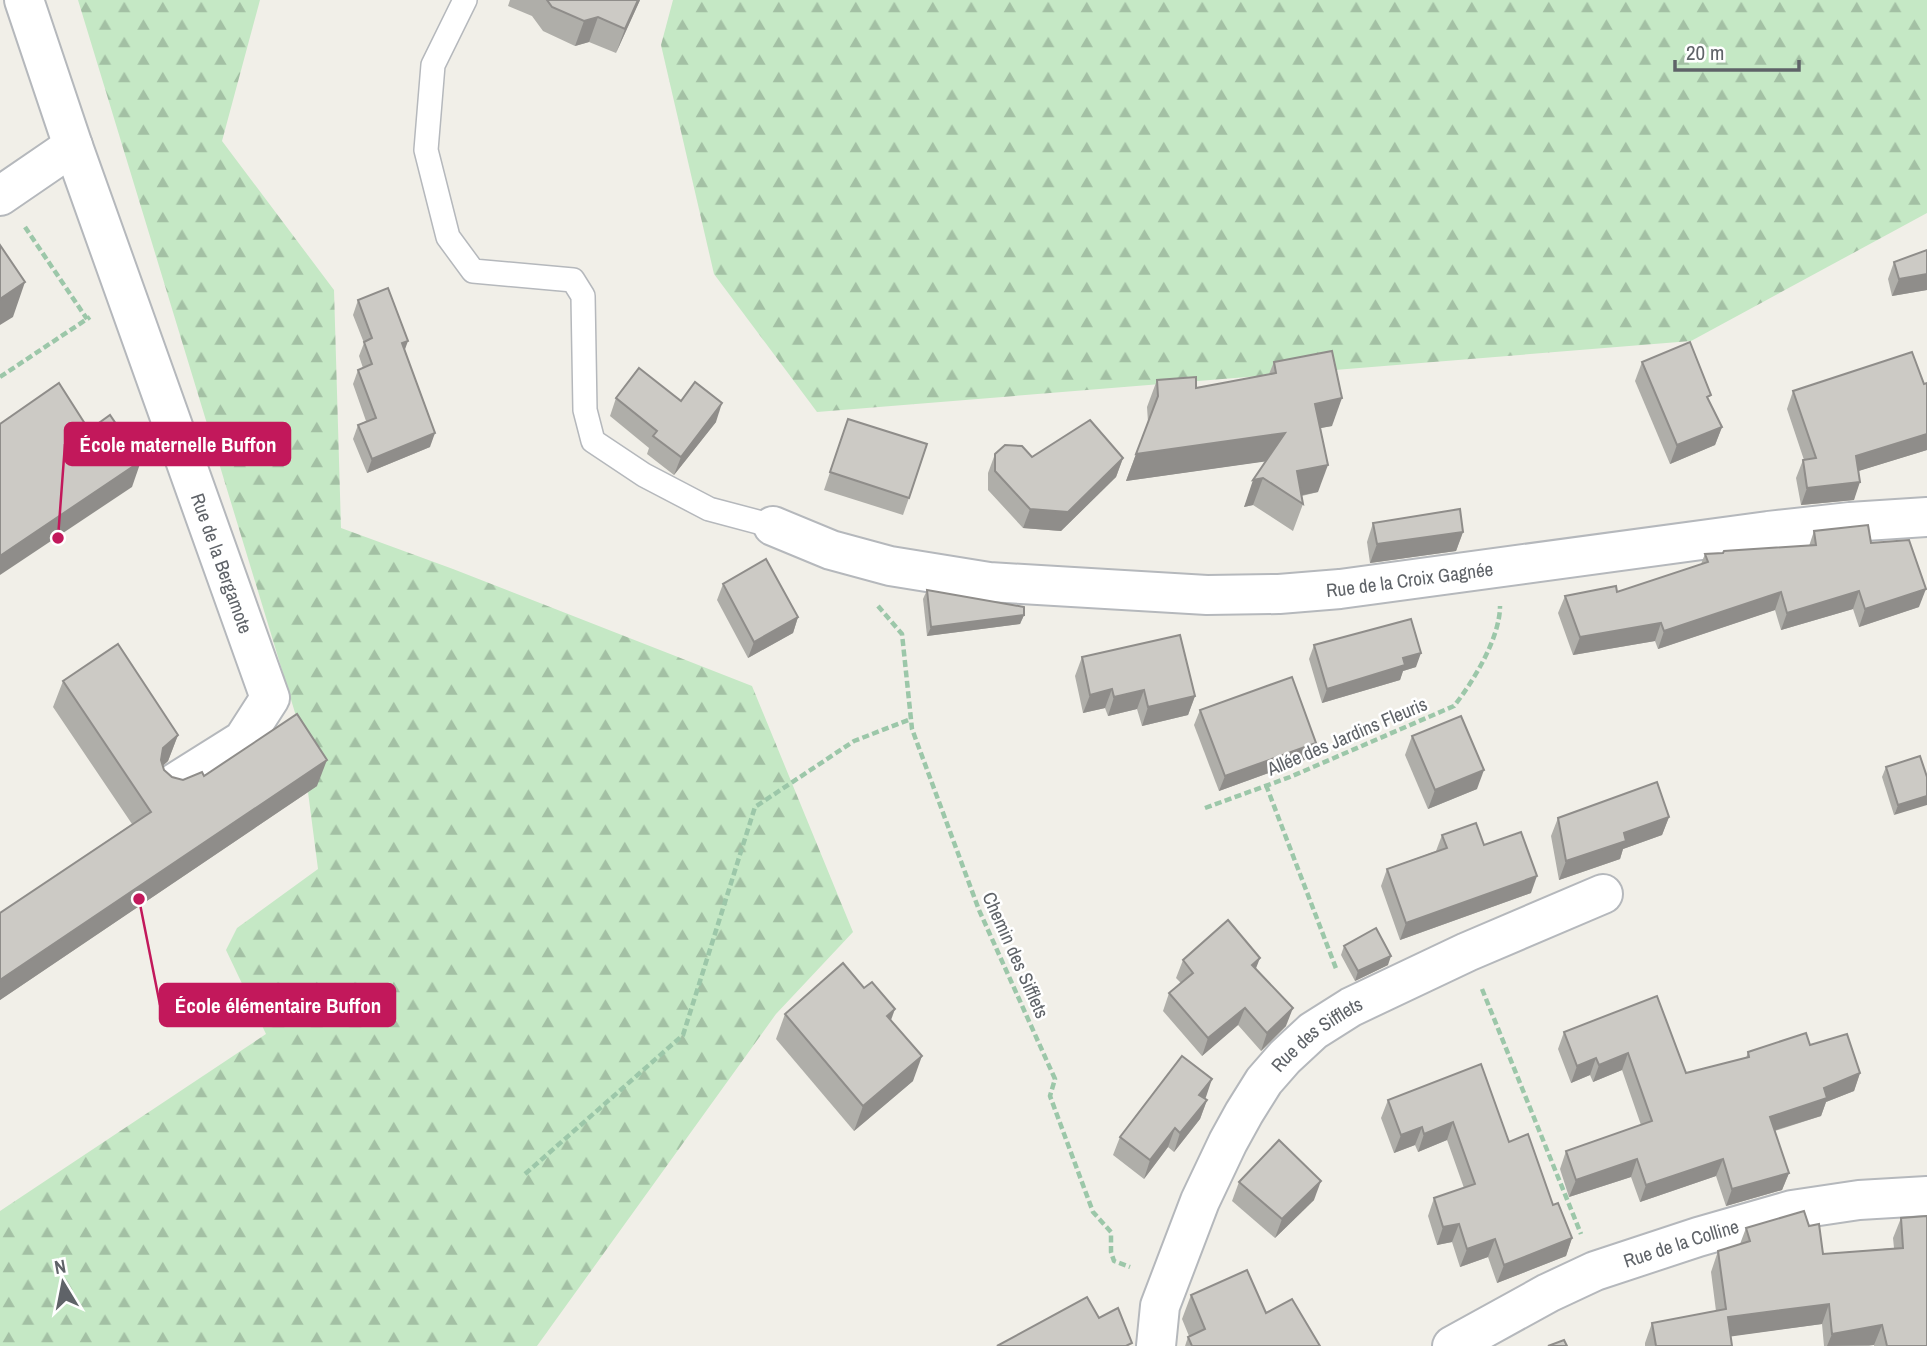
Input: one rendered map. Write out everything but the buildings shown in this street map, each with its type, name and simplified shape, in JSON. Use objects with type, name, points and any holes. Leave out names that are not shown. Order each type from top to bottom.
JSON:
[{"type":"street","name":"Rue de la Bergamote","points":[[24,0],[73,146],[270,698],[243,740],[173,784]]},
{"type":"street","points":[[1,195],[73,146]]},
{"type":"street","name":"Rue de la Croix Gagnée","points":[[773,526],[831,550],[890,566],[989,582],[1207,595],[1279,594],[1340,589],[1768,531],[1927,517]]},
{"type":"street","name":"Rue des Sifflets","points":[[1156,1346],[1160,1306],[1200,1201],[1244,1113],[1264,1081],[1285,1057],[1313,1031],[1351,1007],[1467,952],[1602,894]]},
{"type":"street","name":"Rue de la Colline","points":[[1452,1346],[1548,1293],[1595,1271],[1732,1226],[1793,1210],[1859,1200],[1927,1196]]},
{"type":"lane","points":[[465,0],[433,65],[426,150],[448,237],[472,271],[573,280],[583,296],[585,410],[593,441],[644,475],[709,509],[773,526]]},
{"type":"path","points":[[1,195],[87,319]]},
{"type":"path","points":[[0,377],[126,293]]},
{"type":"path","name":"Chemin des Sifflets","points":[[875,602],[902,634],[912,729],[979,910],[1055,1079],[1050,1096],[1093,1212],[1111,1232],[1114,1261],[1134,1272],[1140,1299],[1160,1306]]},
{"type":"path","name":"Allée des Jardins Fleuris","points":[[1205,808],[1454,706],[1466,692],[1480,666]]},
{"type":"path","points":[[525,1174],[683,1035],[755,807],[854,741],[911,719]]},
{"type":"path","points":[[1266,785],[1351,1007]]},
{"type":"path","points":[[1467,952],[1595,1271]]},
{"type":"green space","points":[[78,0],[260,0],[222,141],[334,290],[341,528],[752,686],[853,932],[776,1014],[537,1346],[0,1346],[0,1211],[266,1034],[226,950],[237,928],[318,869],[308,792],[317,785]]},
{"type":"green space","points":[[673,0],[1927,0],[1927,213],[1691,341],[817,412],[714,274],[661,45]]},
{"type":"place","name":"École maternelle Buffon","points":[[58,538]]},
{"type":"place","name":"École élémentaire Buffon","points":[[139,899]]}]
